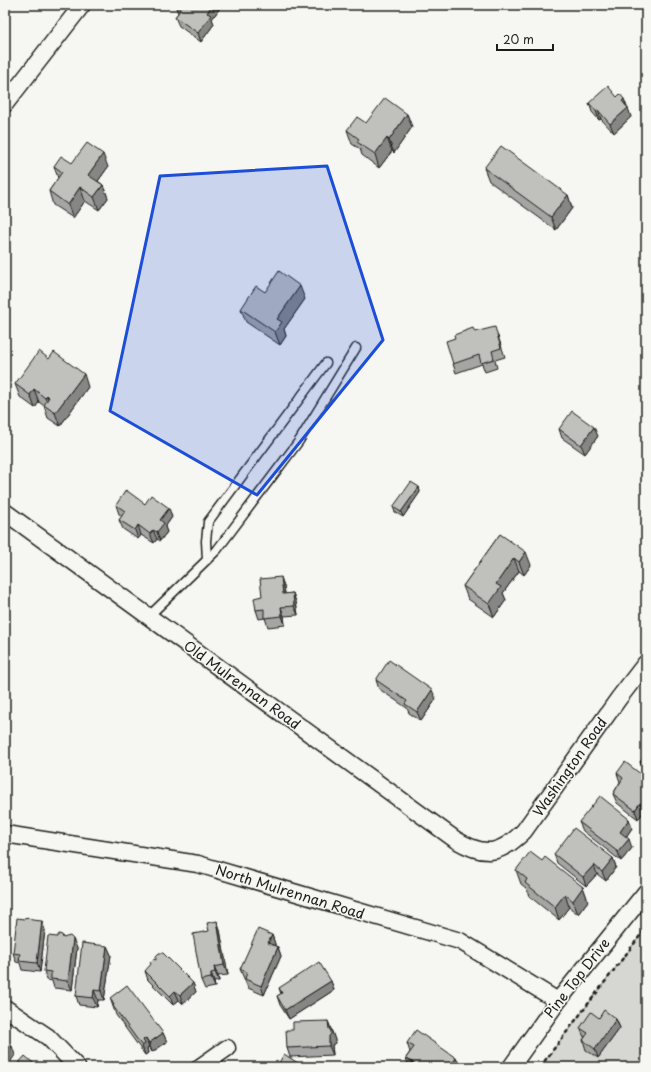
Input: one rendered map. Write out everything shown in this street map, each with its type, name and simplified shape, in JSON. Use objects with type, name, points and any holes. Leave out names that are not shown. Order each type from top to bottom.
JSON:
[{"type":"street","points":[[5,104],[82,5]]},
{"type":"street","name":"Old Mulrennan Road","points":[[5,512],[456,840],[470,848],[482,852]]},
{"type":"street","name":"Washington Road","points":[[482,852],[492,853],[514,842],[524,832],[619,698],[646,664]]},
{"type":"street","name":"North Mulrennan Road","points":[[5,834],[198,864],[460,941],[558,1002]]},
{"type":"street","name":"Pine Top Drive","points":[[512,1067],[558,1002],[646,892]]},
{"type":"street","points":[[5,1008],[48,1037],[77,1067]]},
{"type":"street","points":[[200,1067],[227,1048]]},
{"type":"lane","points":[[148,617],[217,550],[299,441],[356,348]]},
{"type":"lane","points":[[207,560],[206,541],[208,522],[326,363]]},
{"type":"path","points":[[540,1067],[646,928]]},
{"type":"highlighted area","points":[[327,166],[383,340],[257,495],[110,411],[160,176]]},
{"type":"shaded area","points":[[646,928],[646,1067],[540,1067]]},
{"type":"building","points":[[175,5],[212,5],[207,13],[211,15],[198,33],[175,17],[181,9]]},
{"type":"building","points":[[608,86],[617,97],[620,94],[624,99],[622,101],[628,108],[610,124],[598,110],[596,111],[589,103]]},
{"type":"building","points":[[385,98],[407,114],[389,140],[387,138],[375,154],[357,142],[359,139],[347,130],[357,117],[366,123]]},
{"type":"building","points":[[87,143],[103,154],[88,175],[103,185],[94,197],[80,187],[68,205],[49,191],[62,172],[54,166],[61,156],[72,163]]},
{"type":"building","points":[[501,146],[568,195],[551,217],[484,168]]},
{"type":"building","points":[[279,271],[300,286],[277,319],[282,322],[275,332],[241,309],[256,286],[265,292]]},
{"type":"building","points":[[495,327],[501,348],[492,351],[494,359],[481,363],[479,355],[453,364],[446,341],[455,338],[454,335],[473,328],[475,332]]},
{"type":"building","points":[[39,351],[49,359],[54,352],[84,374],[55,413],[44,405],[49,397],[47,395],[45,398],[34,389],[30,395],[15,384]]},
{"type":"building","points":[[572,411],[594,427],[581,445],[559,429]]},
{"type":"building","points":[[411,482],[419,487],[401,512],[393,507]]},
{"type":"building","points":[[126,490],[145,504],[151,495],[169,508],[160,520],[164,523],[157,532],[153,530],[150,534],[138,525],[135,530],[119,520],[125,511],[116,505]]},
{"type":"building","points":[[500,534],[526,552],[519,562],[514,558],[496,584],[501,587],[489,604],[463,586]]},
{"type":"building","points":[[281,577],[283,594],[293,593],[294,606],[281,607],[282,616],[264,618],[264,609],[256,610],[254,598],[262,596],[260,579]]},
{"type":"building","points":[[389,660],[432,690],[417,712],[405,704],[407,701],[376,680]]},
{"type":"building","points":[[646,755],[646,767],[640,762]]},
{"type":"building","points":[[625,762],[646,778],[646,801],[643,805],[640,803],[635,810],[613,794],[623,778],[617,773]]},
{"type":"building","points":[[600,796],[629,819],[620,832],[629,839],[618,852],[579,822]]},
{"type":"building","points":[[574,828],[613,858],[602,872],[594,865],[583,877],[554,854]]},
{"type":"building","points":[[530,852],[542,861],[545,857],[583,887],[573,901],[565,894],[555,907],[525,883],[527,879],[516,870]]},
{"type":"building","points":[[27,917],[32,920],[42,921],[37,963],[19,961],[20,954],[13,953],[17,918],[25,919]]},
{"type":"building","points":[[217,921],[224,965],[214,967],[215,972],[211,973],[211,978],[201,980],[193,934],[209,931],[207,923]]},
{"type":"building","points":[[258,929],[272,935],[268,943],[278,947],[261,986],[245,979],[247,972],[240,969]]},
{"type":"building","points":[[59,934],[62,935],[63,938],[70,936],[73,939],[68,981],[51,979],[51,972],[44,971],[48,936],[57,937]]},
{"type":"building","points":[[82,943],[107,946],[101,991],[94,990],[93,998],[76,996]]},
{"type":"building","points":[[159,953],[163,953],[193,983],[180,995],[175,991],[170,996],[145,971],[153,959],[156,960],[156,956]]},
{"type":"building","points":[[319,962],[331,981],[285,1010],[277,996],[282,993],[279,988]]},
{"type":"building","points":[[127,985],[163,1033],[149,1043],[146,1038],[143,1040],[145,1044],[142,1046],[113,1006],[114,1005],[110,998]]},
{"type":"building","points":[[604,1010],[616,1019],[595,1049],[583,1040],[588,1033],[580,1028],[591,1012],[599,1018]]},
{"type":"building","points":[[328,1021],[329,1029],[331,1031],[329,1036],[329,1046],[287,1048],[286,1030],[293,1030],[293,1022]]},
{"type":"building","points":[[416,1030],[456,1058],[450,1067],[419,1067],[406,1058],[414,1047],[407,1043]]},
{"type":"building","points":[[5,1042],[12,1046],[5,1056]]},
{"type":"building","points":[[284,1054],[304,1067],[282,1067],[283,1066],[279,1063]]},
{"type":"building","points":[[25,1056],[38,1067],[15,1067]]}]
